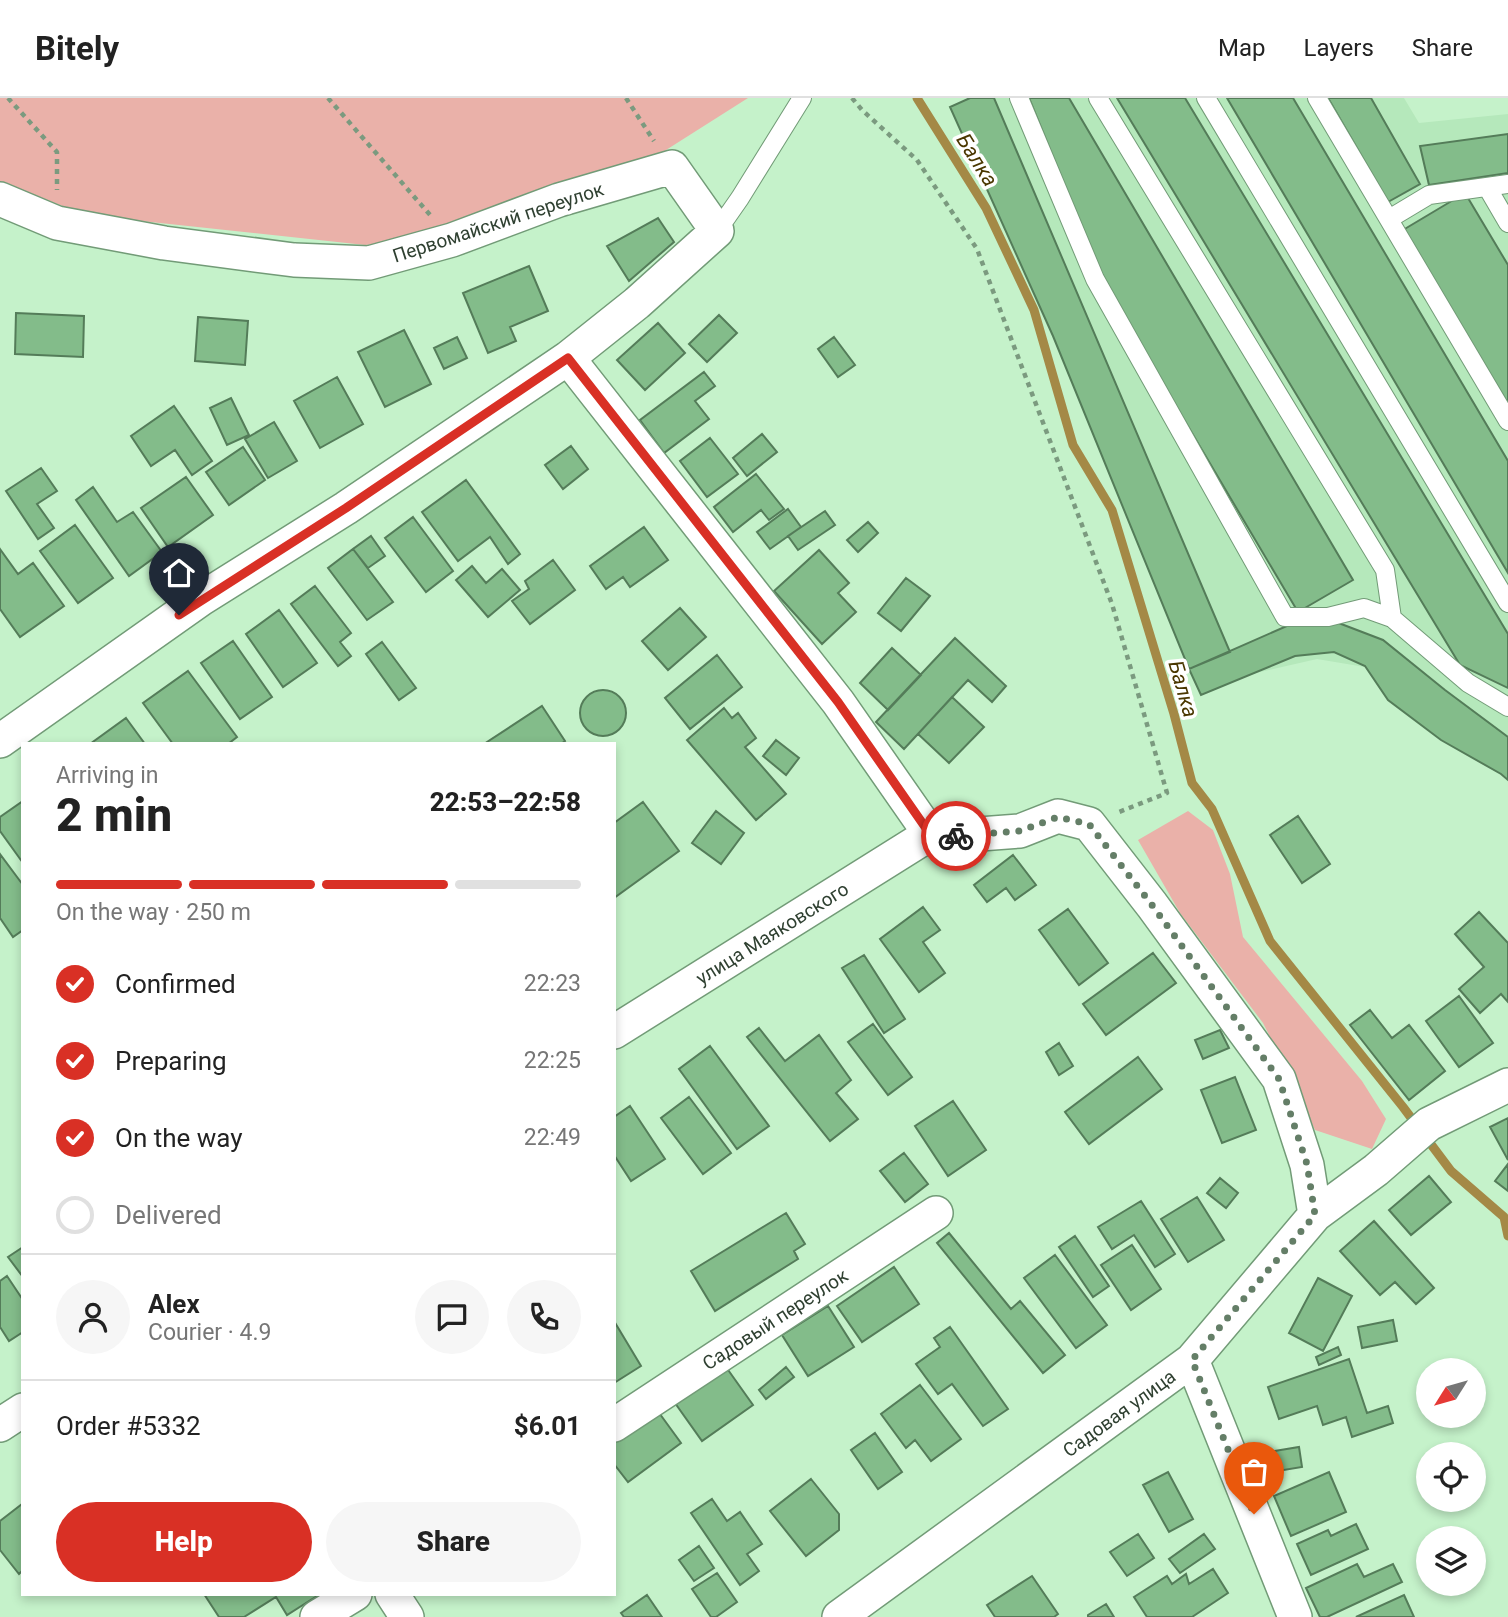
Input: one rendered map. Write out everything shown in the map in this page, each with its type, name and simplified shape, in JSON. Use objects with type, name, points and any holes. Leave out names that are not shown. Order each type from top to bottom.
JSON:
[{"type":"street","name":"Первомайский переулок","points":[[0,199],[57,223],[164,243],[306,261],[369,263],[452,240],[559,200],[672,167]]},
{"type":"street","points":[[0,741],[201,599],[346,508],[568,358],[637,303],[717,231],[672,167]]},
{"type":"street","points":[[568,358],[838,702],[930,834],[953,836],[1020,831],[1058,817],[1089,824],[1152,905],[1279,1079],[1307,1164],[1315,1215]]},
{"type":"street","name":"улица Маяковского","points":[[616,1031],[930,834]]},
{"type":"street","name":"Садовая улица","points":[[839,1617],[1192,1360],[1315,1215],[1376,1170],[1429,1124],[1508,1085]]},
{"type":"street","name":"Садовый переулок","points":[[616,1424],[936,1213]]},
{"type":"street","points":[[1192,1360],[1295,1617]]},
{"type":"street","points":[[0,1425],[21,1411]]},
{"type":"street","points":[[317,1617],[352,1596]]},
{"type":"street","points":[[393,1596],[407,1617]]},
{"type":"lane","points":[[717,231],[802,98]]},
{"type":"lane","points":[[1019,98],[1095,279],[1285,617],[1328,617],[1364,608],[1392,618],[1468,683],[1508,707]]},
{"type":"lane","points":[[1097,98],[1385,570],[1392,618]]},
{"type":"lane","points":[[1206,98],[1508,603]]},
{"type":"lane","points":[[1317,98],[1508,421]]},
{"type":"lane","points":[[1389,219],[1429,195],[1508,184]]},
{"type":"lane","points":[[1487,187],[1508,223]]},
{"type":"path","points":[[8,98],[57,152],[57,223]]},
{"type":"path","points":[[328,98],[452,240]]},
{"type":"path","points":[[626,98],[672,167]]},
{"type":"path","points":[[852,98],[917,160],[977,249],[1112,604],[1167,793],[1089,824]]},
{"type":"shaded area","points":[[0,98],[748,98],[655,157],[408,241],[365,245],[85,215],[0,181]]},
{"type":"shaded area","points":[[975,98],[1404,98],[1419,123],[1508,114],[1508,780],[1409,683],[1365,667],[1317,659],[1204,685]]},
{"type":"shaded area","points":[[1188,811],[1213,830],[1230,874],[1243,937],[1362,1081],[1386,1119],[1372,1149],[1315,1130],[1263,1023],[1180,913],[1138,840]]},
{"type":"building","points":[[970,98],[994,98],[1230,652],[1189,669],[1053,336],[950,107]]},
{"type":"building","points":[[1029,98],[1069,98],[1353,580],[1298,612],[1106,288]]},
{"type":"building","points":[[1117,98],[1185,98],[1508,634],[1508,688],[1460,665]]},
{"type":"building","points":[[1227,98],[1293,98],[1508,461],[1508,573]]},
{"type":"building","points":[[1328,98],[1371,98],[1420,184],[1388,202]]},
{"type":"building","points":[[1508,134],[1508,173],[1429,185],[1420,146]]},
{"type":"building","points":[[1465,193],[1508,265],[1508,404],[1403,230]]},
{"type":"building","points":[[658,218],[674,242],[629,281],[607,246]]},
{"type":"building","points":[[529,266],[548,311],[510,327],[516,341],[488,353],[463,293]]},
{"type":"building","points":[[16,313],[84,316],[83,357],[15,354]]},
{"type":"building","points":[[719,315],[737,333],[707,362],[689,344]]},
{"type":"building","points":[[198,317],[248,321],[245,365],[195,361]]},
{"type":"building","points":[[658,323],[685,353],[645,390],[617,360]]},
{"type":"building","points":[[404,330],[431,384],[385,407],[358,352]]},
{"type":"building","points":[[457,337],[467,358],[444,369],[434,348]]},
{"type":"building","points":[[834,337],[855,365],[838,377],[818,349]]},
{"type":"building","points":[[704,372],[715,386],[695,401],[709,419],[664,453],[640,420]]},
{"type":"building","points":[[337,377],[363,424],[320,448],[294,401]]},
{"type":"building","points":[[231,398],[249,435],[227,445],[210,408]]},
{"type":"building","points":[[174,406],[212,461],[192,475],[175,450],[151,466],[131,436]]},
{"type":"building","points":[[274,422],[297,461],[268,478],[245,439]]},
{"type":"building","points":[[762,434],[777,452],[747,476],[733,458]]},
{"type":"building","points":[[710,438],[738,474],[707,497],[680,461]]},
{"type":"building","points":[[571,446],[588,469],[563,489],[545,465]]},
{"type":"building","points":[[243,447],[265,480],[229,505],[206,472]]},
{"type":"building","points":[[41,468],[57,491],[37,504],[54,528],[38,539],[6,491]]},
{"type":"building","points":[[756,474],[784,509],[769,520],[761,510],[733,532],[714,507]]},
{"type":"building","points":[[186,477],[213,515],[168,547],[141,508]]},
{"type":"building","points":[[466,480],[520,554],[508,564],[490,537],[458,561],[422,512]]},
{"type":"building","points":[[93,487],[117,522],[133,512],[162,552],[129,576],[76,500]]},
{"type":"building","points":[[788,509],[801,527],[770,549],[757,532]]},
{"type":"building","points":[[825,511],[835,525],[798,550],[788,536]]},
{"type":"building","points":[[413,517],[453,571],[426,592],[385,538]]},
{"type":"building","points":[[868,522],[878,533],[858,552],[847,540]]},
{"type":"building","points":[[75,525],[113,578],[78,603],[40,551]]},
{"type":"building","points":[[644,527],[668,560],[630,587],[623,577],[606,589],[590,566]]},
{"type":"building","points":[[371,536],[385,556],[368,568],[353,549]]},
{"type":"building","points":[[0,549],[18,574],[33,563],[64,606],[20,637],[0,609]]},
{"type":"building","points":[[353,549],[393,602],[367,620],[328,568]]},
{"type":"building","points":[[819,550],[849,583],[838,593],[856,612],[822,644],[774,591]]},
{"type":"building","points":[[553,560],[575,590],[530,624],[512,601],[529,589],[525,581]]},
{"type":"building","points":[[472,566],[486,583],[502,569],[520,590],[488,617],[456,580]]},
{"type":"building","points":[[906,578],[930,596],[901,631],[878,613]]},
{"type":"building","points":[[315,586],[351,633],[340,642],[351,656],[338,666],[291,604]]},
{"type":"building","points":[[680,608],[706,637],[668,670],[642,641]]},
{"type":"building","points":[[279,610],[317,663],[283,687],[246,634]]},
{"type":"building","points":[[1336,622],[1383,640],[1508,737],[1508,780],[1441,740],[1388,700],[1365,666],[1334,652],[1295,656],[1201,695],[1189,669],[1289,625]]},
{"type":"building","points":[[955,638],[1006,686],[992,702],[968,680],[904,749],[876,722]]},
{"type":"building","points":[[233,641],[272,697],[240,719],[201,663]]},
{"type":"building","points":[[382,642],[416,688],[399,700],[366,654]]},
{"type":"building","points":[[892,648],[921,675],[888,710],[860,683]]},
{"type":"building","points":[[717,655],[742,687],[690,729],[665,698]]},
{"type":"building","points":[[188,671],[237,737],[231,742],[172,742],[143,703]]},
{"type":"building","points":[[603,690],[620,696],[626,713],[620,730],[603,736],[586,730],[580,713],[586,696]]},
{"type":"building","points":[[952,697],[984,727],[949,763],[918,734]]},
{"type":"building","points":[[542,706],[565,741],[564,742],[487,742]]},
{"type":"building","points":[[724,708],[732,718],[738,713],[756,738],[745,747],[786,794],[756,820],[687,740]]},
{"type":"building","points":[[126,718],[144,742],[93,742]]},
{"type":"building","points":[[776,740],[799,758],[786,775],[763,756]]},
{"type":"building","points":[[21,802],[21,860],[0,831],[0,817]]},
{"type":"building","points":[[643,802],[679,851],[616,897],[616,822]]},
{"type":"building","points":[[716,811],[744,833],[721,864],[692,843]]},
{"type":"building","points":[[1298,816],[1330,864],[1302,883],[1270,835]]},
{"type":"building","points":[[0,854],[21,882],[21,931],[13,937],[0,918]]},
{"type":"building","points":[[1013,855],[1036,885],[1015,900],[1006,888],[987,902],[974,885]]},
{"type":"building","points":[[923,907],[940,930],[923,942],[945,973],[919,992],[880,939]]},
{"type":"building","points":[[1068,909],[1108,963],[1079,985],[1039,930]]},
{"type":"building","points":[[1479,912],[1508,943],[1508,1002],[1501,994],[1480,1013],[1459,989],[1484,967],[1455,934]]},
{"type":"building","points":[[1153,953],[1176,983],[1106,1035],[1083,1004]]},
{"type":"building","points":[[864,955],[905,1019],[884,1033],[842,968]]},
{"type":"building","points":[[1459,996],[1493,1043],[1459,1067],[1426,1021]]},
{"type":"building","points":[[1370,1010],[1392,1038],[1409,1025],[1445,1071],[1409,1100],[1350,1025]]},
{"type":"building","points":[[873,1024],[912,1077],[888,1095],[848,1042]]},
{"type":"building","points":[[759,1028],[785,1061],[819,1035],[851,1080],[836,1093],[858,1119],[830,1141],[747,1037]]},
{"type":"building","points":[[1220,1030],[1229,1048],[1203,1059],[1195,1040]]},
{"type":"building","points":[[1059,1043],[1073,1066],[1059,1075],[1046,1052]]},
{"type":"building","points":[[710,1046],[769,1126],[737,1149],[679,1069]]},
{"type":"building","points":[[1138,1057],[1162,1089],[1089,1144],[1065,1112]]},
{"type":"building","points":[[1235,1077],[1256,1130],[1222,1143],[1201,1090]]},
{"type":"building","points":[[689,1097],[731,1153],[703,1174],[661,1118]]},
{"type":"building","points":[[953,1101],[986,1150],[948,1176],[915,1126]]},
{"type":"building","points":[[630,1106],[665,1159],[631,1181],[616,1158],[616,1116]]},
{"type":"building","points":[[1508,1118],[1508,1160],[1490,1127]]},
{"type":"building","points":[[904,1153],[928,1184],[905,1202],[880,1171]]},
{"type":"building","points":[[1508,1164],[1508,1191],[1495,1181]]},
{"type":"building","points":[[1429,1176],[1451,1202],[1411,1235],[1389,1210]]},
{"type":"building","points":[[1220,1178],[1238,1193],[1226,1208],[1207,1193]]},
{"type":"building","points":[[1197,1197],[1224,1240],[1188,1262],[1161,1219]]},
{"type":"building","points":[[1141,1201],[1175,1254],[1155,1267],[1134,1235],[1112,1249],[1098,1227]]},
{"type":"building","points":[[786,1213],[805,1244],[794,1251],[798,1259],[715,1311],[691,1271]]},
{"type":"building","points":[[1374,1221],[1434,1288],[1416,1304],[1395,1282],[1380,1295],[1340,1251]]},
{"type":"building","points":[[949,1233],[1011,1309],[1020,1301],[1065,1355],[1043,1373],[937,1243]]},
{"type":"building","points":[[1075,1236],[1109,1286],[1093,1297],[1059,1247]]},
{"type":"building","points":[[1132,1245],[1161,1289],[1131,1310],[1101,1265]]},
{"type":"building","points":[[21,1248],[21,1274],[8,1257]]},
{"type":"building","points":[[1055,1255],[1107,1325],[1076,1348],[1024,1278]]},
{"type":"building","points":[[894,1267],[919,1304],[862,1342],[837,1306]]},
{"type":"building","points":[[7,1276],[21,1297],[21,1333],[9,1341],[0,1327],[0,1281]]},
{"type":"building","points":[[1318,1278],[1352,1296],[1323,1351],[1289,1333]]},
{"type":"building","points":[[828,1306],[854,1347],[808,1376],[782,1335]]},
{"type":"building","points":[[1393,1320],[1397,1341],[1362,1348],[1358,1327]]},
{"type":"building","points":[[616,1324],[641,1366],[616,1382]]},
{"type":"building","points":[[950,1327],[1008,1409],[983,1426],[952,1384],[938,1394],[916,1364],[940,1347],[934,1338]]},
{"type":"building","points":[[1338,1347],[1341,1355],[1319,1365],[1316,1357]]},
{"type":"building","points":[[1349,1359],[1367,1413],[1388,1406],[1393,1423],[1352,1437],[1346,1417],[1323,1425],[1317,1406],[1279,1419],[1268,1387]]},
{"type":"building","points":[[726,1367],[753,1405],[702,1441],[675,1403]]},
{"type":"building","points":[[786,1367],[794,1377],[766,1399],[759,1390]]},
{"type":"building","points":[[920,1385],[961,1439],[931,1461],[915,1440],[906,1448],[881,1414]]},
{"type":"building","points":[[657,1410],[681,1443],[628,1482],[616,1467],[616,1441]]},
{"type":"building","points":[[875,1433],[902,1472],[878,1489],[851,1450]]},
{"type":"building","points":[[1299,1447],[1302,1467],[1254,1475],[1251,1455]]},
{"type":"building","points":[[1168,1472],[1193,1519],[1169,1532],[1143,1485]]},
{"type":"building","points":[[1329,1472],[1346,1512],[1291,1536],[1274,1496]]},
{"type":"building","points":[[811,1479],[839,1514],[839,1530],[806,1556],[770,1511]]},
{"type":"building","points":[[712,1499],[727,1521],[740,1512],[762,1544],[747,1554],[759,1571],[740,1585],[691,1513]]},
{"type":"building","points":[[21,1505],[19,1574],[0,1550],[0,1521]]},
{"type":"building","points":[[1356,1524],[1368,1549],[1311,1575],[1297,1544],[1328,1530],[1331,1536]]},
{"type":"building","points":[[1138,1534],[1154,1558],[1127,1576],[1110,1552]]},
{"type":"building","points":[[1204,1534],[1215,1549],[1180,1573],[1169,1559]]},
{"type":"building","points":[[699,1546],[714,1568],[694,1581],[679,1560]]},
{"type":"building","points":[[1357,1564],[1364,1577],[1393,1564],[1402,1582],[1327,1617],[1320,1617],[1306,1588]]},
{"type":"building","points":[[1213,1569],[1228,1593],[1192,1617],[1147,1617],[1134,1597],[1167,1576],[1172,1584],[1186,1574],[1189,1584]]},
{"type":"building","points":[[717,1573],[737,1602],[716,1617],[711,1617],[692,1589]]},
{"type":"building","points":[[1032,1576],[1058,1614],[1054,1617],[995,1617],[987,1605]]},
{"type":"building","points":[[647,1595],[662,1617],[624,1617],[621,1613]]},
{"type":"building","points":[[1404,1595],[1414,1617],[1356,1617]]},
{"type":"building","points":[[205,1596],[317,1596],[287,1615],[276,1597],[244,1617],[219,1617]]},
{"type":"building","points":[[1106,1604],[1114,1617],[1088,1617],[1088,1615]]},
{"type":"waterway","name":"Балка","points":[[917,98],[986,208],[1034,310],[1073,445],[1112,510],[1174,714],[1192,783],[1212,809],[1270,941],[1451,1171],[1504,1217],[1508,1236]]},
{"type":"way so far","points":[[956,836],[1020,831],[1058,817],[1089,824],[1152,905],[1279,1079],[1307,1164],[1315,1215],[1192,1360],[1254,1514]]},
{"type":"route","points":[[179,615],[346,508],[568,358],[838,702],[930,834],[956,836]]}]
